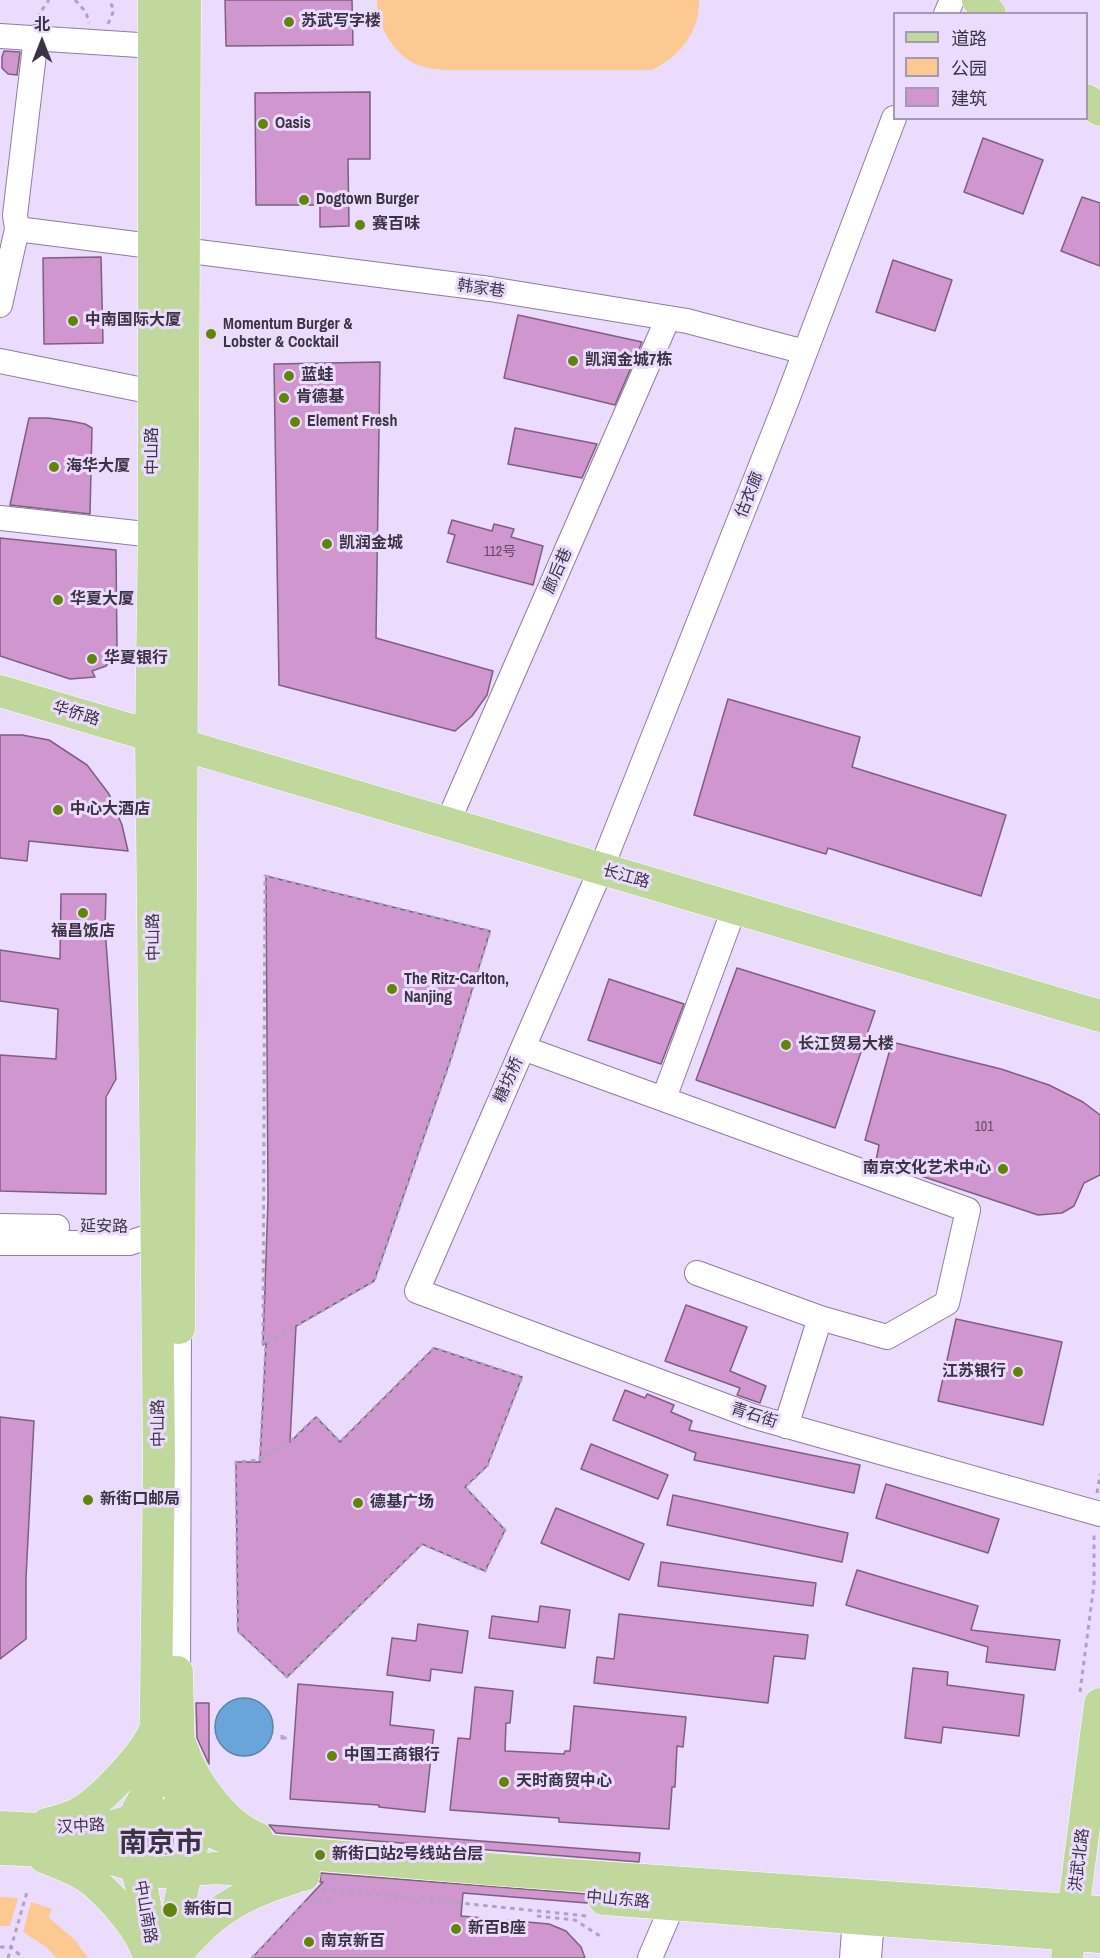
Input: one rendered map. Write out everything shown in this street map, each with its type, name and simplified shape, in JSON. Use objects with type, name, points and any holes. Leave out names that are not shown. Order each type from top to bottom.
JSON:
[{"type":"main road","name":"中山路","points":[[136,1866],[128,1844],[161,1818],[155,1779],[167,1725],[159,1458],[151,737],[154,535],[154,0]]},
{"type":"main road","points":[[185,0],[185,36]]},
{"type":"main road","points":[[978,0],[988,12]]},
{"type":"main road","name":"中山路","points":[[178,1567],[185,251]]},
{"type":"main road","name":"华侨路","points":[[0,691],[151,737]]},
{"type":"main road","name":"长江路","points":[[151,737],[1100,1016]]},
{"type":"main road","name":"洪武北路","points":[[1082,1930],[1100,1704]]},
{"type":"main road","points":[[13,1838],[78,1814],[89,1806],[137,1757],[153,1736],[167,1725],[181,1743],[191,1771],[211,1801],[246,1834],[280,1847],[304,1864],[228,1906],[201,1927],[172,1958]]},
{"type":"main road","name":"中山东路","points":[[161,1818],[273,1851],[304,1864],[673,1904],[863,1919],[1082,1930]]},
{"type":"main road","name":"汉中路","points":[[13,1838],[94,1830],[161,1818]]},
{"type":"main road","points":[[13,1838],[87,1877],[127,1917],[142,1937],[151,1958]]},
{"type":"main road","name":"汉中路","points":[[13,1838],[91,1853],[136,1866]]},
{"type":"main road","name":"中山东路","points":[[136,1866],[161,1872],[304,1864],[512,1871],[1082,1930]]},
{"type":"main road","name":"中山南路","points":[[136,1866],[151,1939],[151,1958]]},
{"type":"street","points":[[0,305],[17,229],[15,215],[38,30]]},
{"type":"street","points":[[0,36],[38,30],[154,46]]},
{"type":"street","points":[[172,1958],[177,1915],[188,1871],[192,1835],[161,1818],[180,1794],[167,1725],[178,1567],[185,36]]},
{"type":"street","name":"估衣廊","points":[[601,869],[806,352],[893,120]]},
{"type":"street","name":"韩家巷","points":[[17,229],[490,289],[687,321],[806,352]]},
{"type":"street","name":"廊后巷","points":[[447,824],[668,318]]},
{"type":"street","points":[[0,361],[153,392]]},
{"type":"street","points":[[0,518],[154,535]]},
{"type":"street","name":"糖坊桥","points":[[417,1291],[601,869]]},
{"type":"street","points":[[664,1098],[734,909]]},
{"type":"street","points":[[523,1048],[968,1210],[947,1303],[887,1337],[820,1318],[697,1273]]},
{"type":"street","name":"延安路","points":[[0,1226],[130,1226],[157,1234]]},
{"type":"street","name":"延安路","points":[[0,1243],[129,1243],[157,1234]]},
{"type":"street","name":"青石街","points":[[417,1291],[752,1416],[1100,1514]]},
{"type":"street","points":[[786,1426],[820,1318]]},
{"type":"street","points":[[650,1958],[673,1904]]},
{"type":"street","points":[[852,1958],[863,1919]]},
{"type":"street","points":[[863,1919],[869,1958]]},
{"type":"path","points":[[38,30],[39,14],[50,0]]},
{"type":"path","points":[[108,27],[114,10],[109,0]]},
{"type":"path","points":[[88,26],[98,27]]},
{"type":"path","points":[[266,876],[490,931],[451,1058],[374,1281],[266,1343],[263,1345],[266,876]]},
{"type":"path","points":[[260,1460],[266,1343]]},
{"type":"path","points":[[434,1348],[522,1377],[487,1466],[465,1487],[504,1530],[485,1571],[422,1544],[287,1677],[238,1631],[236,1462],[260,1460],[290,1442],[316,1417],[340,1442],[434,1348]]},
{"type":"path","points":[[282,1738],[291,1738]]},
{"type":"path","points":[[8,1958],[27,1892]]},
{"type":"path","points":[[252,1958],[306,1901],[333,1903]]},
{"type":"path","points":[[537,1916],[575,1920],[600,1936]]},
{"type":"path","points":[[0,1947],[11,1947],[23,1958]]},
{"type":"green space","points":[[377,0],[699,0],[696,22],[686,42],[671,58],[652,70],[444,70],[411,62],[395,48],[380,20]]},
{"type":"green space","points":[[0,1897],[18,1898],[10,1926],[0,1926]]},
{"type":"green space","points":[[31,1902],[52,1909],[49,1918],[75,1940],[88,1958],[57,1958],[46,1947],[23,1932]]},
{"type":"water","points":[[238,1698],[250,1698],[265,1706],[273,1721],[273,1733],[265,1748],[250,1756],[238,1756],[223,1748],[215,1733],[215,1721],[223,1706]]},
{"type":"building","name":"苏武写字楼","points":[[225,0],[352,0],[353,45],[226,46]]},
{"type":"building","points":[[4,51],[20,52],[17,75],[8,74],[2,68]]},
{"type":"building","points":[[370,92],[370,159],[348,159],[349,226],[320,227],[320,205],[256,205],[255,93]]},
{"type":"building","points":[[983,138],[1043,160],[1023,214],[964,192]]},
{"type":"building","points":[[1082,197],[1100,203],[1100,266],[1061,251]]},
{"type":"building","name":"中南国际大厦","points":[[101,257],[103,343],[44,344],[43,258]]},
{"type":"building","points":[[893,260],[952,280],[935,331],[876,312]]},
{"type":"building","name":"凯润金城7栋","points":[[518,315],[642,342],[615,405],[504,378]]},
{"type":"building","name":"凯润金城","points":[[380,362],[376,638],[493,671],[487,695],[472,716],[455,731],[279,685],[274,364]]},
{"type":"building","name":"海华大厦","points":[[29,418],[70,421],[92,428],[90,514],[10,505]]},
{"type":"building","points":[[515,428],[597,444],[582,478],[508,464]]},
{"type":"building","points":[[452,520],[492,531],[494,524],[514,529],[511,537],[543,546],[533,585],[447,562],[455,535],[448,533]]},
{"type":"building","name":"华夏大厦","points":[[0,538],[116,550],[117,650],[106,666],[92,671],[95,677],[70,679],[0,656]]},
{"type":"building","points":[[728,699],[860,737],[852,767],[1006,815],[981,896],[828,848],[826,854],[694,815]]},
{"type":"building","name":"中心大酒店","points":[[0,735],[22,735],[49,740],[87,765],[109,794],[122,825],[128,851],[29,841],[27,861],[0,858]]},
{"type":"building","points":[[266,876],[490,931],[451,1058],[374,1281],[296,1326],[290,1442],[316,1417],[340,1442],[434,1348],[522,1377],[487,1466],[465,1487],[505,1530],[485,1571],[422,1544],[287,1677],[238,1631],[236,1462],[260,1462],[266,1343],[263,1345],[268,1200]]},
{"type":"building","points":[[61,894],[106,894],[105,928],[116,1079],[106,1097],[106,1194],[0,1191],[0,1055],[56,1059],[58,1009],[0,1001],[0,950],[60,959]]},
{"type":"building","name":"长江贸易大楼","points":[[737,968],[875,1011],[835,1128],[696,1080]]},
{"type":"building","points":[[609,979],[684,1004],[661,1064],[588,1040]]},
{"type":"building","points":[[892,1042],[1001,1069],[1049,1085],[1083,1102],[1100,1115],[1100,1175],[1084,1183],[1074,1206],[1062,1213],[1038,1215],[876,1161],[879,1145],[865,1140]]},
{"type":"building","points":[[686,1305],[747,1327],[730,1371],[766,1386],[760,1403],[737,1395],[740,1388],[665,1361]]},
{"type":"building","points":[[956,1319],[1062,1342],[1043,1425],[938,1401]]},
{"type":"building","points":[[625,1390],[645,1398],[647,1394],[674,1405],[671,1412],[692,1421],[689,1430],[860,1465],[854,1493],[694,1460],[696,1453],[613,1420]]},
{"type":"building","points":[[0,1417],[34,1421],[26,1578],[26,1639],[0,1659]]},
{"type":"building","points":[[591,1444],[668,1475],[658,1499],[581,1469]]},
{"type":"building","points":[[886,1484],[999,1519],[988,1553],[876,1518]]},
{"type":"building","points":[[673,1495],[848,1533],[842,1562],[667,1525]]},
{"type":"building","points":[[556,1508],[644,1544],[629,1580],[541,1543]]},
{"type":"building","points":[[661,1562],[816,1583],[813,1606],[658,1586]]},
{"type":"building","points":[[857,1570],[978,1606],[971,1630],[1060,1640],[1055,1670],[986,1662],[988,1647],[846,1605]]},
{"type":"building","points":[[540,1606],[570,1610],[565,1648],[489,1638],[492,1616],[538,1622]]},
{"type":"building","points":[[619,1614],[808,1635],[805,1659],[774,1656],[768,1703],[594,1683],[597,1657],[614,1659]]},
{"type":"building","points":[[418,1624],[468,1631],[462,1673],[431,1669],[430,1681],[387,1675],[392,1638],[416,1641]]},
{"type":"building","points":[[913,1668],[948,1672],[947,1685],[1024,1695],[1019,1736],[943,1727],[941,1743],[905,1738]]},
{"type":"building","name":"中国工商银行","points":[[298,1684],[393,1692],[390,1725],[434,1730],[425,1812],[379,1807],[379,1805],[290,1799]]},
{"type":"building","points":[[475,1687],[513,1691],[510,1723],[506,1723],[505,1751],[564,1754],[565,1751],[570,1751],[574,1706],[686,1717],[683,1747],[677,1746],[675,1787],[672,1787],[669,1829],[559,1822],[559,1818],[450,1810],[458,1738],[470,1739]]},
{"type":"building","points":[[196,1703],[209,1703],[209,1764],[197,1738]]},
{"type":"building","points":[[269,1825],[640,1853],[639,1862],[276,1833]]},
{"type":"building","points":[[147,1834],[173,1836],[172,1853],[162,1854],[148,1851]]},
{"type":"building","points":[[321,1873],[587,1894],[587,1903],[463,1893],[461,1916],[549,1924],[566,1931],[581,1947],[585,1958],[252,1958],[323,1882],[320,1882]]},
{"type":"place","name":"苏武写字楼","points":[[289,22]]},
{"type":"place","name":"Oasis","points":[[263,124]]},
{"type":"place","name":"Dogtown Burger","points":[[304,200]]},
{"type":"place","name":"赛百味","points":[[360,225]]},
{"type":"place","name":"中南国际大厦","points":[[73,321]]},
{"type":"place","name":"Momentum Burger & Lobster & Cocktail","points":[[211,334]]},
{"type":"place","name":"凯润金城7栋","points":[[573,361]]},
{"type":"place","name":"蓝蛙","points":[[289,376]]},
{"type":"place","name":"肯德基","points":[[284,398]]},
{"type":"place","name":"Element Fresh","points":[[295,422]]},
{"type":"place","name":"海华大厦","points":[[54,467]]},
{"type":"place","name":"凯润金城","points":[[327,544]]},
{"type":"place","name":"华夏大厦","points":[[58,600]]},
{"type":"place","name":"华夏银行","points":[[92,659]]},
{"type":"place","name":"中心大酒店","points":[[58,810]]},
{"type":"place","name":"福昌饭店","points":[[83,913]]},
{"type":"place","name":"The Ritz-Carlton, Nanjing","points":[[392,989]]},
{"type":"place","name":"长江贸易大楼","points":[[786,1045]]},
{"type":"place","name":"南京文化艺术中心","points":[[1003,1169]]},
{"type":"place","name":"江苏银行","points":[[1018,1372]]},
{"type":"place","name":"新街口邮局","points":[[88,1500]]},
{"type":"place","name":"德基广场","points":[[358,1503]]},
{"type":"place","name":"中国工商银行","points":[[332,1756]]},
{"type":"place","name":"天时商贸中心","points":[[504,1782]]},
{"type":"place","name":"新街口站2号线站台层","points":[[320,1855]]},
{"type":"place","name":"新街口","points":[[170,1910]]},
{"type":"place","name":"新百B座","points":[[456,1929]]},
{"type":"place","name":"南京新百","points":[[309,1942]]},
{"type":"district","name":"南京市","points":[[161,1844]]}]
